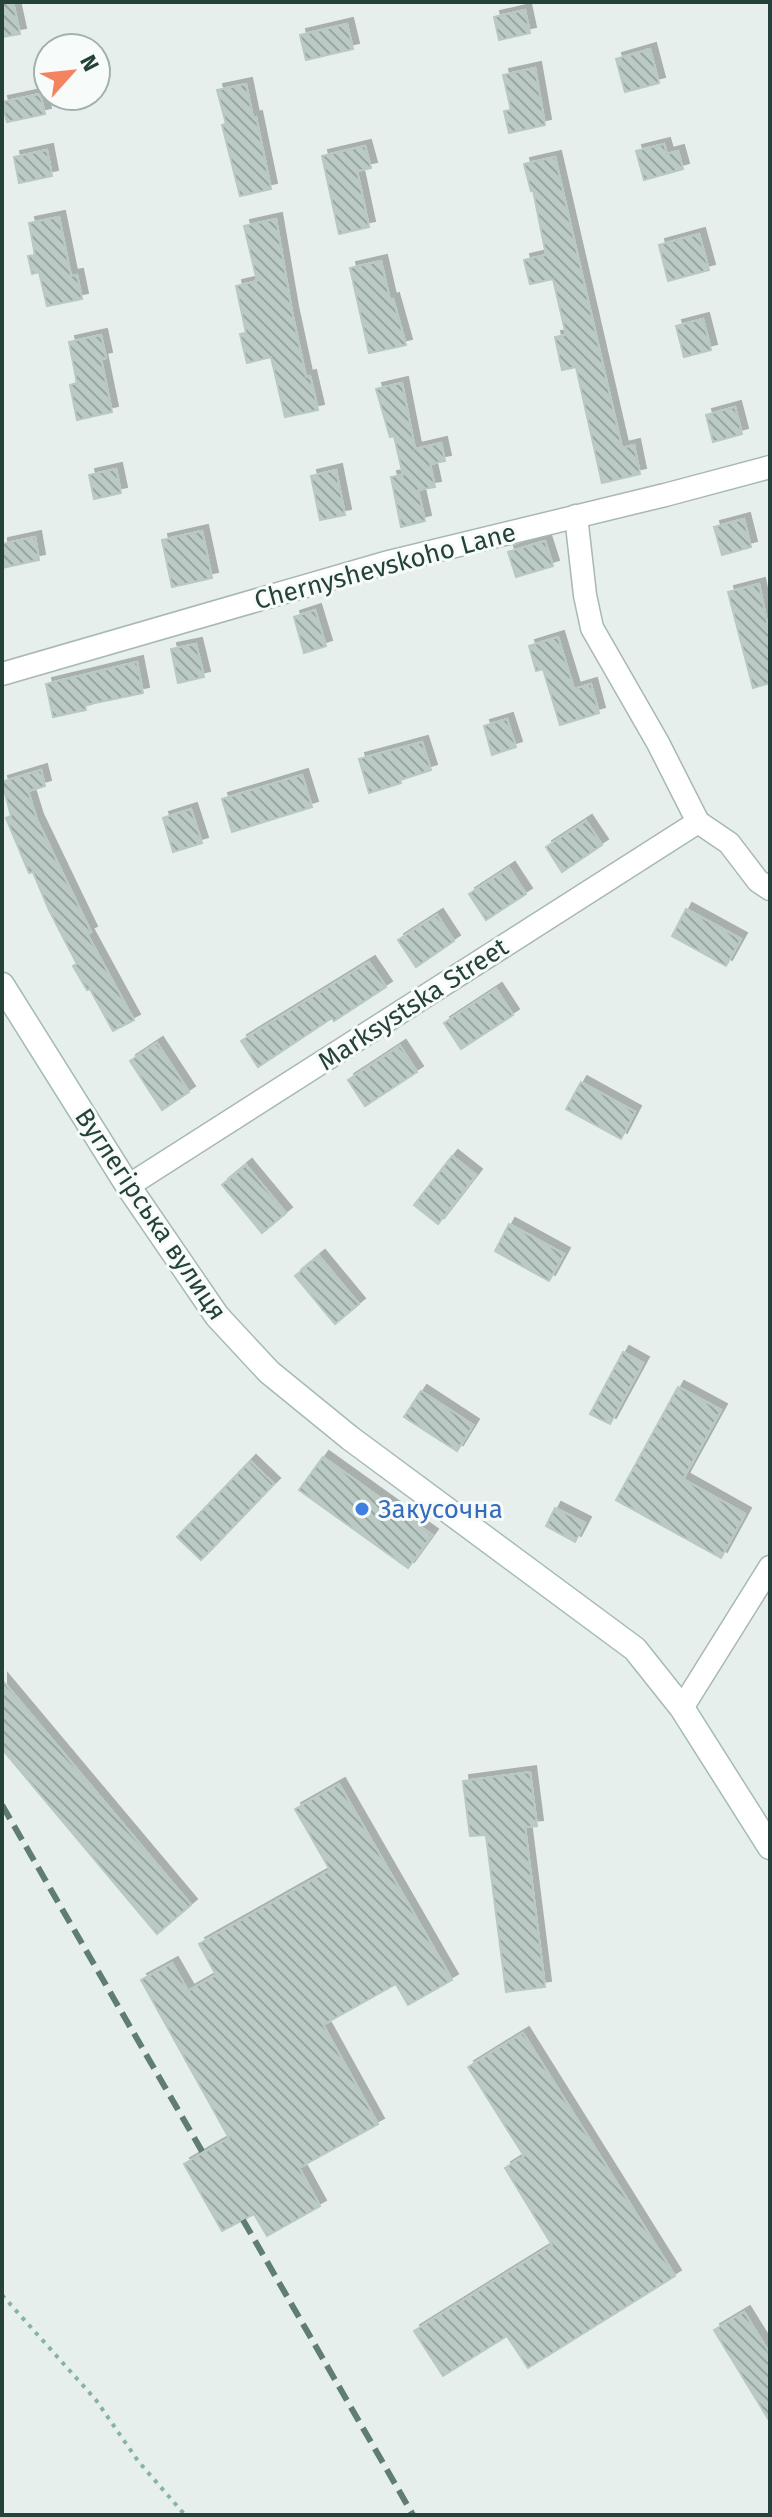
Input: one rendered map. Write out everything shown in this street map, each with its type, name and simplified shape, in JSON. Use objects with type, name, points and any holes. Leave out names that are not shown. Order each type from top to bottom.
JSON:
[{"type":"street","name":"Chernyshevskoho Lane","points":[[2,674],[385,563],[770,467]]},
{"type":"street","points":[[576,516],[592,628],[658,743],[698,822],[729,843],[758,881],[770,889]]},
{"type":"street","name":"Marksystska Street","points":[[128,1186],[698,822]]},
{"type":"street","name":"Вуглегірська вулиця","points":[[2,985],[128,1186],[217,1316],[269,1372],[350,1438],[635,1649],[682,1708],[770,1847]]},
{"type":"street","points":[[682,1708],[770,1567]]},
{"type":"path","points":[[2,2295],[96,2400],[138,2461],[185,2515]]},
{"type":"building","points":[[2,2],[13,2],[20,34],[2,37]]},
{"type":"building","points":[[525,10],[530,33],[499,40],[494,17]]},
{"type":"building","points":[[347,24],[353,49],[306,60],[300,35]]},
{"type":"building","points":[[650,49],[659,83],[625,92],[616,59]]},
{"type":"building","points":[[535,68],[545,125],[509,133],[504,111],[511,110],[503,75]]},
{"type":"building","points":[[246,84],[271,189],[240,196],[222,125],[226,124],[217,90]]},
{"type":"building","points":[[32,96],[32,112],[45,114],[7,122],[2,102]]},
{"type":"building","points":[[664,144],[667,154],[678,151],[683,169],[644,180],[636,151]]},
{"type":"building","points":[[365,146],[371,168],[357,171],[369,227],[339,234],[322,156]]},
{"type":"building","points":[[47,150],[52,176],[19,183],[14,157]]},
{"type":"building","points":[[555,157],[622,448],[634,445],[640,474],[602,483],[576,367],[562,370],[555,337],[566,335],[553,279],[530,284],[524,260],[546,255],[533,190],[524,164]]},
{"type":"building","points":[[59,217],[71,276],[77,275],[82,299],[47,306],[39,272],[32,274],[28,256],[35,255],[29,223]]},
{"type":"building","points":[[276,219],[306,377],[310,376],[318,410],[285,417],[271,357],[247,363],[240,334],[246,333],[236,286],[257,281],[244,226]]},
{"type":"building","points":[[699,234],[709,270],[668,281],[659,245]]},
{"type":"building","points":[[381,261],[390,300],[393,299],[406,345],[369,353],[350,268]]},
{"type":"building","points":[[703,319],[711,350],[684,357],[676,326]]},
{"type":"building","points":[[101,335],[106,358],[101,359],[112,412],[77,420],[70,385],[77,383],[69,342]]},
{"type":"building","points":[[402,383],[415,449],[441,443],[445,461],[430,464],[435,487],[418,490],[425,521],[401,527],[391,477],[403,475],[394,436],[390,437],[376,389]]},
{"type":"building","points":[[735,407],[742,434],[713,442],[706,415]]},
{"type":"building","points":[[116,469],[121,493],[94,499],[89,475]]},
{"type":"building","points":[[336,470],[345,515],[320,520],[311,476]]},
{"type":"building","points":[[744,519],[751,547],[722,555],[714,527]]},
{"type":"building","points":[[202,531],[212,578],[172,587],[162,540]]},
{"type":"building","points":[[35,537],[39,560],[2,568],[2,544]]},
{"type":"building","points":[[545,541],[553,566],[516,577],[508,552]]},
{"type":"building","points":[[759,584],[770,637],[770,683],[753,688],[728,592]]},
{"type":"building","points":[[315,610],[326,646],[304,653],[294,617]]},
{"type":"building","points":[[558,637],[574,689],[591,684],[599,713],[560,725],[543,669],[536,671],[529,646]]},
{"type":"building","points":[[196,644],[204,677],[178,683],[171,649]]},
{"type":"building","points":[[137,662],[143,693],[85,705],[86,710],[53,717],[46,684]]},
{"type":"building","points":[[507,719],[516,747],[492,755],[484,726]]},
{"type":"building","points":[[422,742],[431,770],[369,793],[359,759]]},
{"type":"building","points":[[41,770],[45,786],[28,791],[37,820],[91,932],[87,934],[134,1020],[113,1031],[90,989],[87,990],[73,966],[77,964],[33,872],[29,873],[6,818],[11,816],[2,782]]},
{"type":"building","points":[[302,775],[312,807],[232,832],[222,799]]},
{"type":"building","points":[[191,809],[202,843],[173,852],[163,818]]},
{"type":"building","points":[[586,821],[602,845],[562,872],[546,847]]},
{"type":"building","points":[[509,868],[526,894],[486,920],[469,894]]},
{"type":"building","points":[[686,909],[741,939],[726,966],[672,936]]},
{"type":"building","points":[[437,915],[454,941],[416,967],[398,940]]},
{"type":"building","points":[[369,962],[386,987],[258,1067],[241,1041]]},
{"type":"building","points":[[496,989],[513,1015],[461,1049],[444,1023]]},
{"type":"building","points":[[157,1043],[189,1092],[162,1110],[130,1061]]},
{"type":"building","points":[[400,1046],[417,1072],[365,1106],[348,1080]]},
{"type":"building","points":[[581,1082],[635,1112],[621,1139],[566,1109]]},
{"type":"building","points":[[452,1156],[476,1175],[438,1224],[414,1205]]},
{"type":"building","points":[[246,1165],[286,1213],[262,1233],[222,1185]]},
{"type":"building","points":[[509,1224],[564,1254],[549,1281],[495,1251]]},
{"type":"building","points":[[319,1256],[359,1304],[335,1324],[295,1276]]},
{"type":"building","points":[[623,1352],[643,1363],[610,1424],[590,1414]]},
{"type":"building","points":[[678,1387],[721,1410],[683,1479],[745,1514],[721,1558],[616,1500]]},
{"type":"building","points":[[421,1391],[473,1425],[457,1451],[404,1417]]},
{"type":"building","points":[[323,1457],[432,1535],[408,1568],[299,1490]]},
{"type":"building","points":[[250,1461],[274,1484],[201,1560],[177,1537]]},
{"type":"building","points":[[555,1508],[585,1523],[575,1542],[546,1526]]},
{"type":"building","points":[[2,1680],[191,1905],[157,1934],[2,1749]]},
{"type":"building","points":[[530,1772],[537,1826],[525,1827],[545,1987],[506,1992],[486,1835],[470,1836],[463,1781]]},
{"type":"building","points":[[339,1784],[452,1980],[408,2005],[396,1984],[323,2025],[378,2124],[299,2168],[320,2206],[267,2236],[254,2214],[222,2231],[184,2164],[229,2138],[141,1980],[172,1963],[188,1991],[216,1975],[199,1944],[330,1870],[295,1809]]},
{"type":"building","points":[[523,2033],[675,2276],[528,2368],[507,2336],[443,2376],[414,2331],[552,2245],[505,2168],[524,2156],[468,2067]]},
{"type":"building","points":[[744,2312],[770,2354],[770,2422],[714,2330]]},
{"type":"railway","points":[[2,1805],[203,2153]]},
{"type":"railway","points":[[243,2220],[413,2515]]},
{"type":"place","name":"Закусочна","points":[[362,1509]]}]
